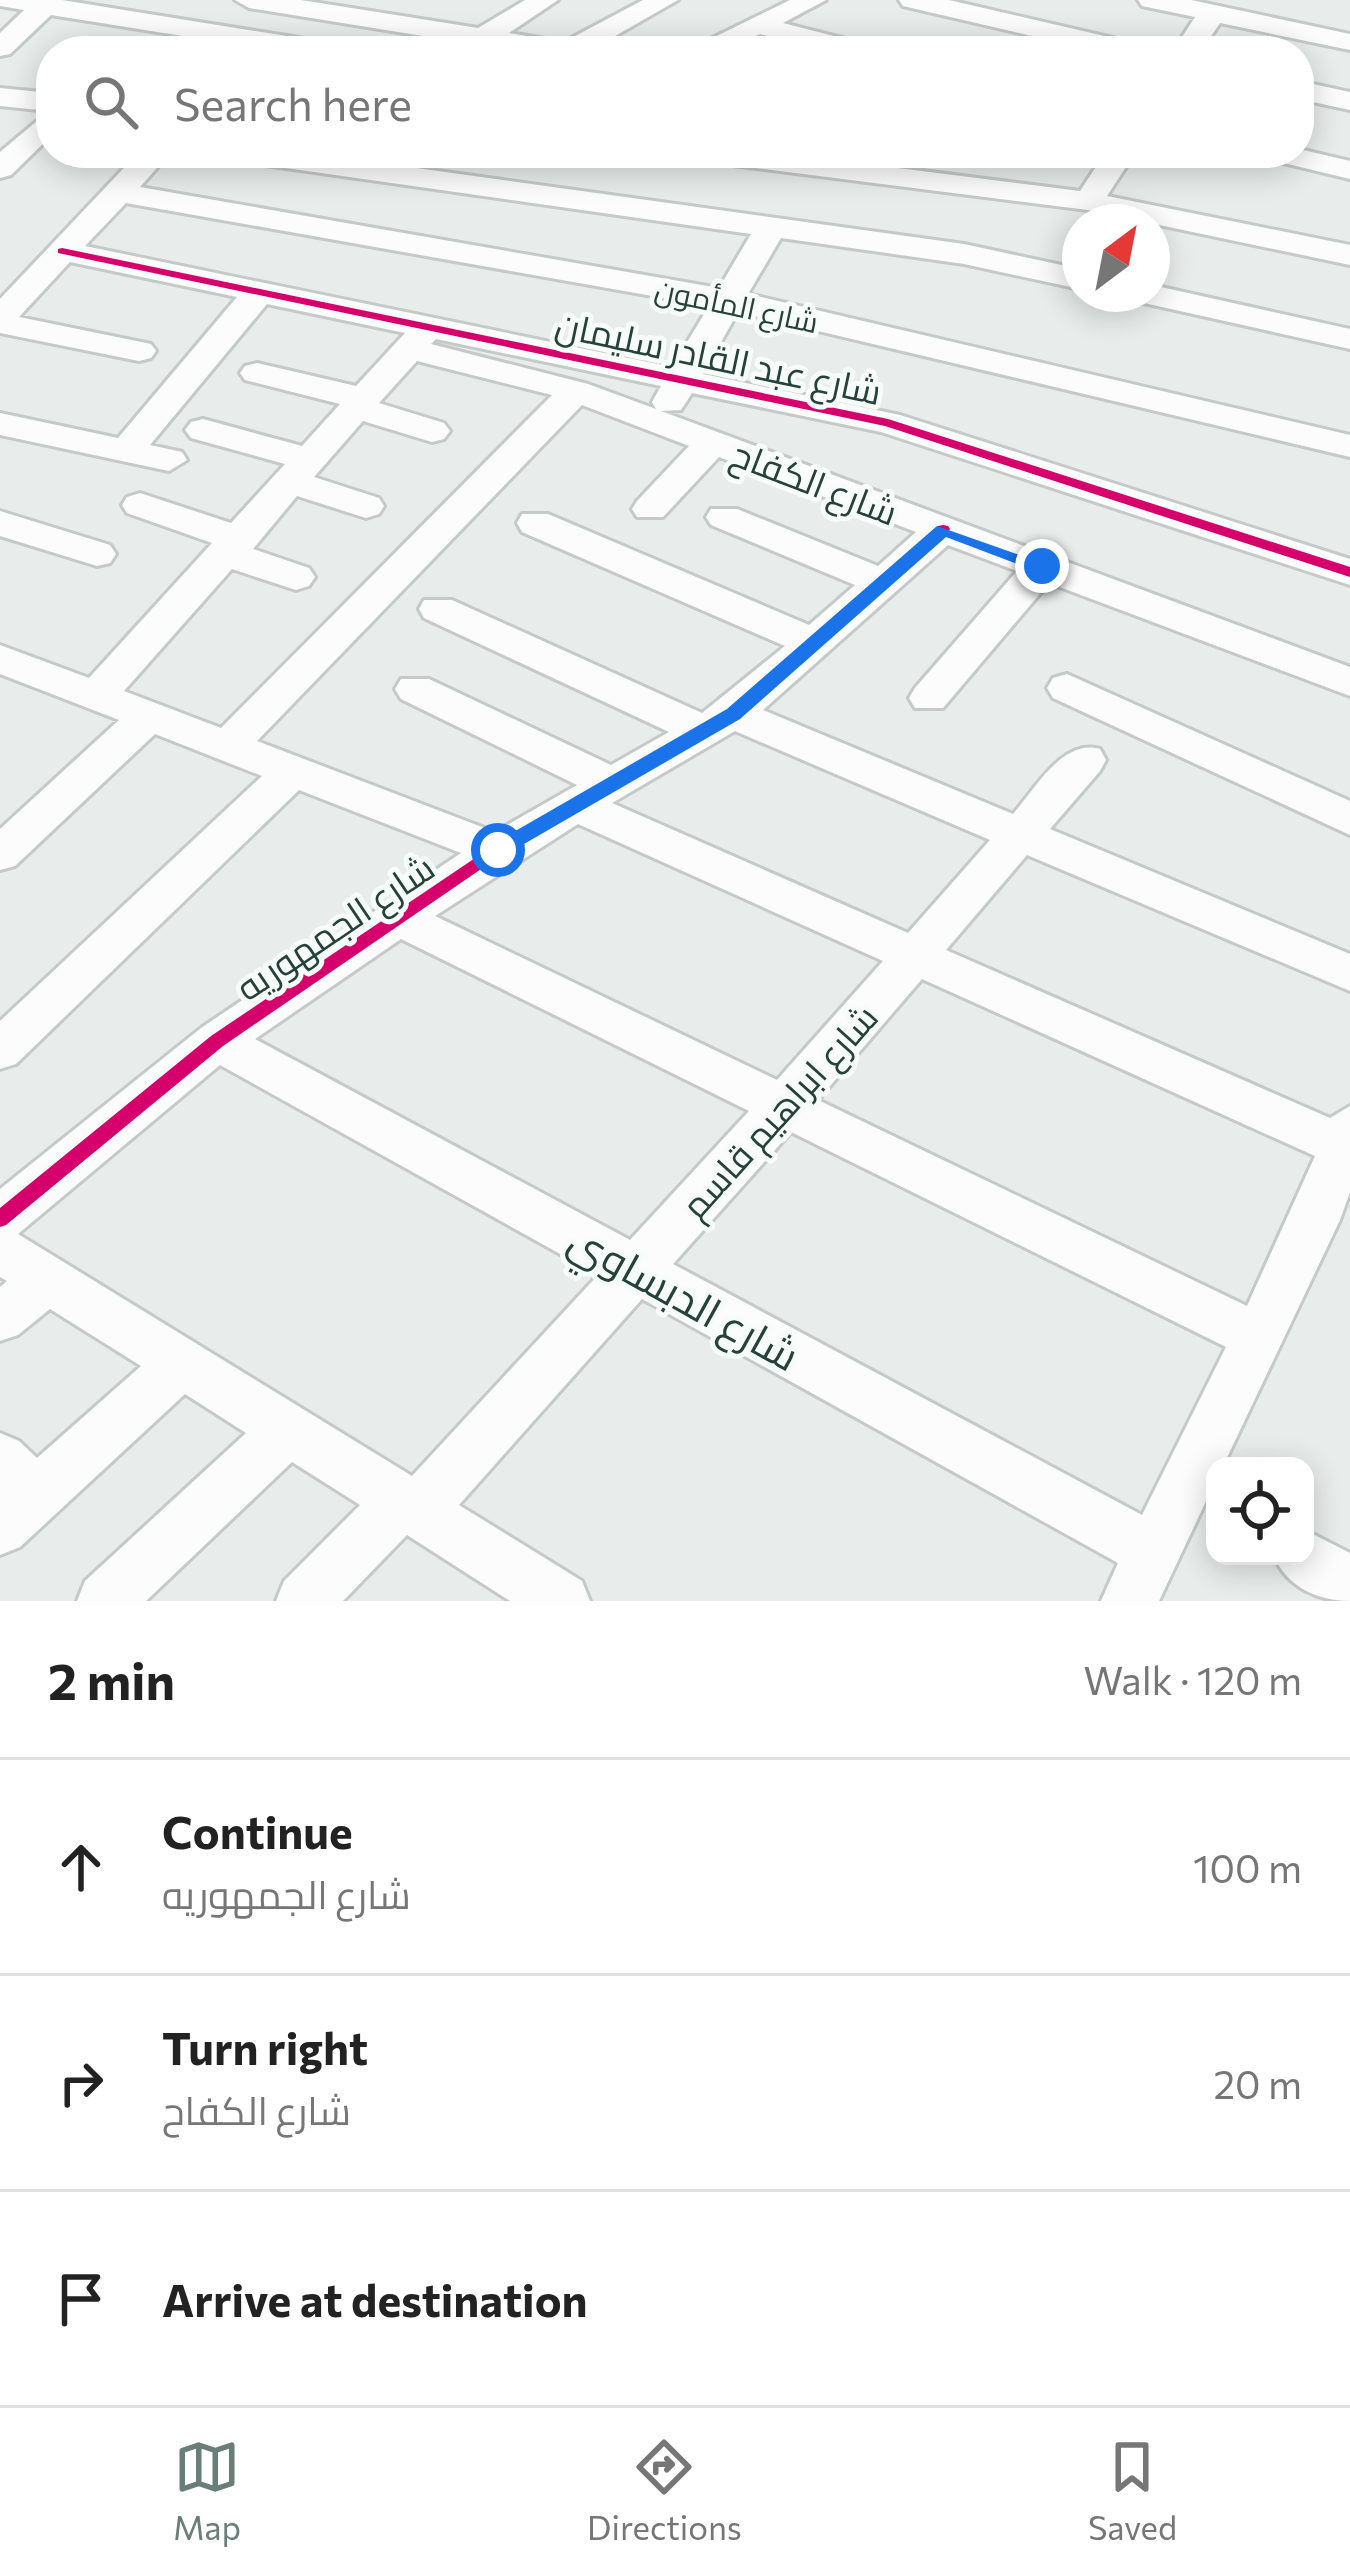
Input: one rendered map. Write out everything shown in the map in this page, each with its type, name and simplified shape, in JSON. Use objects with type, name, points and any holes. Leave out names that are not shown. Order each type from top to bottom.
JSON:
[{"type":"street","points":[[10,0],[234,36]]},
{"type":"street","points":[[139,36],[196,0]]},
{"type":"street","points":[[249,0],[288,3],[441,36]]},
{"type":"street","points":[[381,21],[412,0]]},
{"type":"street","points":[[486,36],[544,0]]},
{"type":"street","points":[[597,36],[664,0]]},
{"type":"street","points":[[734,36],[812,0]]},
{"type":"street","points":[[913,0],[1068,36]]},
{"type":"street","points":[[1151,0],[1350,42]]},
{"type":"street","points":[[6,37],[45,5]]},
{"type":"street","points":[[756,26],[782,36]]},
{"type":"street","points":[[1314,93],[1350,101]]},
{"type":"street","points":[[0,98],[36,101]]},
{"type":"street","points":[[0,169],[36,134]]},
{"type":"street","points":[[1314,162],[1350,170]]},
{"type":"street","points":[[139,351],[0,320],[141,168]]},
{"type":"street","points":[[351,168],[964,254],[1062,275]]},
{"type":"street","points":[[875,168],[971,196],[1088,201],[1350,256]]},
{"type":"street","points":[[964,254],[977,168]]},
{"type":"street","points":[[1088,201],[1110,168]]},
{"type":"street","name":"شارع المأمون","points":[[118,192],[730,300],[1350,446]]},
{"type":"street","points":[[654,420],[687,380],[771,226]]},
{"type":"street","name":"شارع عبد القادر سليمان","points":[[62,251],[260,291],[420,337],[687,380],[888,424],[1350,572]]},
{"type":"street","points":[[126,451],[260,291]]},
{"type":"street","points":[[1170,299],[1350,339]]},
{"type":"street","points":[[96,696],[420,337]]},
{"type":"street","name":"شارع الكفاح","points":[[420,337],[576,391],[1350,682]]},
{"type":"street","points":[[257,373],[361,403],[432,431]]},
{"type":"street","points":[[228,746],[576,391]]},
{"type":"street","points":[[0,424],[169,460]]},
{"type":"street","points":[[203,430],[302,471],[366,506]]},
{"type":"street","points":[[650,509],[713,442]]},
{"type":"street","points":[[140,505],[296,577]]},
{"type":"street","points":[[724,517],[883,582]]},
{"type":"street","points":[[0,523],[97,554]]},
{"type":"street","points":[[535,523],[814,643]]},
{"type":"street","name":"شارع الجمهوريه","points":[[0,1220],[217,1041],[498,850],[718,722],[944,530]]},
{"type":"street","points":[[929,698],[1042,566]]},
{"type":"street","points":[[438,609],[718,722],[1020,835],[1350,973]]},
{"type":"street","points":[[4,666],[96,696],[498,850]]},
{"type":"street","points":[[1066,688],[1350,819]]},
{"type":"street","points":[[415,689],[594,794],[915,956],[1346,1136],[1332,1229],[1258,1337],[1200,1496],[1154,1552],[1130,1601]]},
{"type":"street","points":[[0,854],[148,716]]},
{"type":"street","name":"شارع ابراهيم قاسم","points":[[304,1601],[410,1505],[636,1269],[1085,760]]},
{"type":"street","points":[[0,1050],[293,771]]},
{"type":"street","points":[[401,919],[1258,1337]]},
{"type":"street","name":"شارع الدبساوي","points":[[217,1041],[1154,1552]]},
{"type":"street","points":[[0,1250],[557,1600]]},
{"type":"street","points":[[0,1318],[48,1279]]},
{"type":"street","points":[[12,1494],[182,1363]]},
{"type":"street","points":[[105,1601],[289,1429]]},
{"type":"street","points":[[1314,1563],[1350,1584]]},
{"type":"cycle path","points":[[62,251],[888,423],[1350,572]]},
{"type":"cycle path","points":[[0,1219],[217,1041],[498,850],[733,714],[943,529]]},
{"type":"route","points":[[498,850],[733,714],[944,530],[1042,566]]}]
